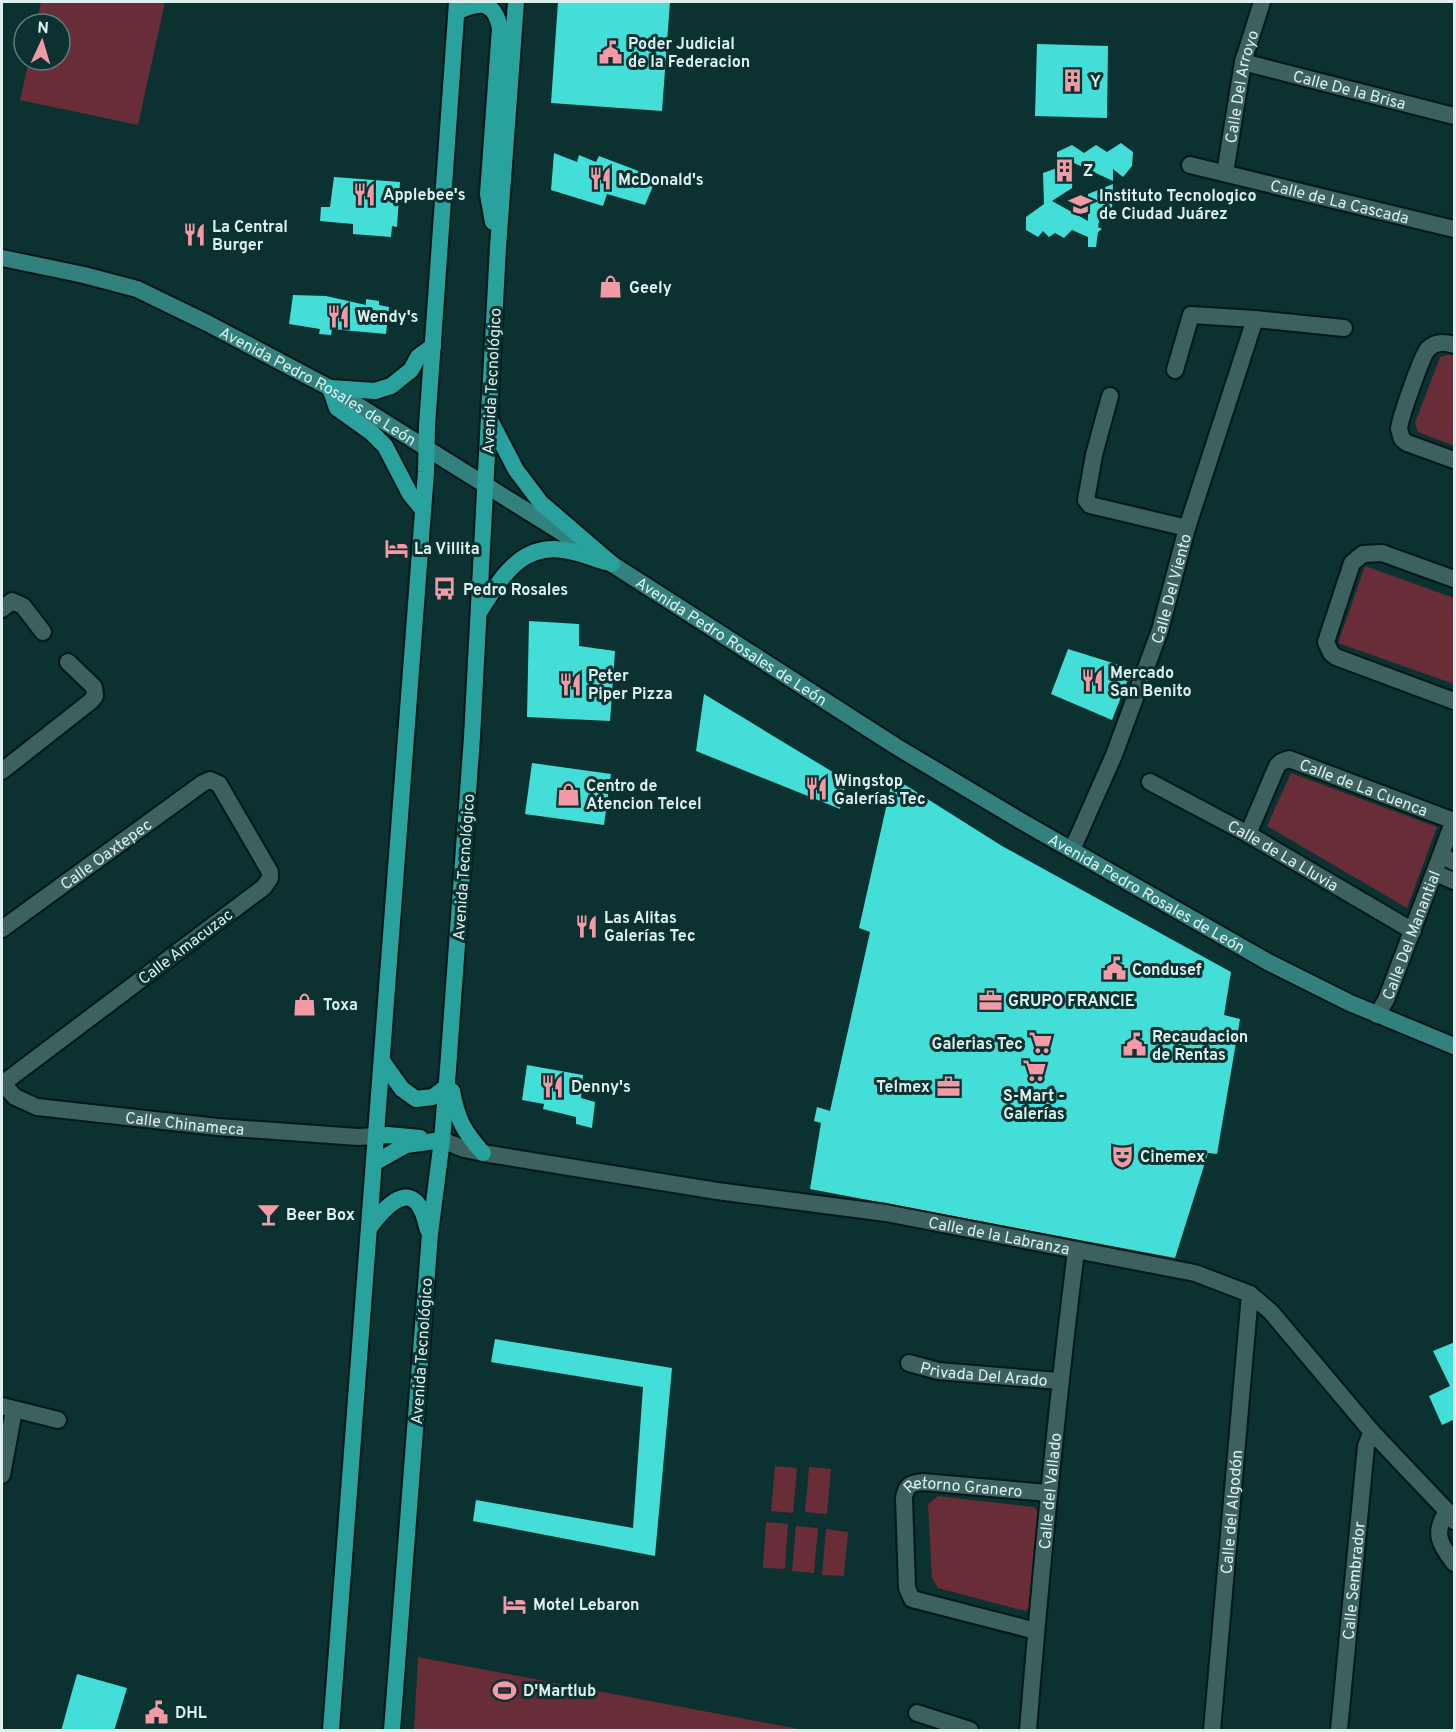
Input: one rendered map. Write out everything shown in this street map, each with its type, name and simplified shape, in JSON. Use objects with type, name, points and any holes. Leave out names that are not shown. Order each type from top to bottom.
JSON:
[{"type":"main road","name":"Avenida Tecnológico","points":[[392,1731],[430,1234],[448,1069],[480,612],[484,484],[516,2]]},
{"type":"main road","points":[[331,1731],[423,510],[457,7],[481,3],[489,6],[497,15],[500,28],[488,195],[498,247]]},
{"type":"main road","name":"Avenida Pedro Rosales de León","points":[[2,258],[84,275],[144,292],[330,388],[612,564],[897,747],[1072,850],[1268,962],[1377,1015],[1455,1046]]},
{"type":"main road","points":[[423,510],[410,494],[385,446],[372,433],[337,408],[330,388],[375,391],[391,386],[411,370],[418,357],[433,346]]},
{"type":"main road","points":[[489,420],[516,470],[541,502],[612,564]]},
{"type":"main road","points":[[480,612],[501,578],[514,564],[530,554],[546,549],[568,550],[612,564]]},
{"type":"main road","points":[[382,1061],[402,1089],[416,1099],[433,1097],[446,1087]]},
{"type":"main road","points":[[448,1069],[455,1109],[461,1125],[483,1153]]},
{"type":"main road","points":[[376,1136],[442,1140]]},
{"type":"main road","points":[[374,1163],[406,1145],[442,1140]]},
{"type":"main road","points":[[370,1227],[384,1208],[392,1202],[400,1198],[410,1199],[422,1209],[430,1234]]},
{"type":"street","name":"Calle Del Arroyo","points":[[1225,173],[1243,62],[1262,2]]},
{"type":"street","name":"Calle De la Brisa","points":[[1243,62],[1455,116]]},
{"type":"street","name":"Calle de La Cascada","points":[[1190,165],[1455,229]]},
{"type":"street","points":[[1175,370],[1191,315],[1344,328]]},
{"type":"street","name":"Calle Del Viento","points":[[1072,850],[1114,755],[1160,630],[1187,528],[1255,319]]},
{"type":"street","points":[[1455,345],[1445,342],[1436,343],[1425,352],[1399,429],[1402,439],[1407,443],[1455,460]]},
{"type":"street","points":[[1110,396],[1085,495],[1086,501],[1090,505],[1187,528]]},
{"type":"street","points":[[1455,579],[1382,554],[1363,554],[1352,563],[1326,642],[1331,653],[1336,657],[1455,701]]},
{"type":"street","points":[[7,605],[23,606],[43,632]]},
{"type":"street","points":[[2,771],[92,701],[95,696],[94,687],[68,662]]},
{"type":"street","name":"Calle de La Cuenca","points":[[1248,834],[1276,766],[1290,759],[1454,820]]},
{"type":"street","name":"Calle Oaxtepec","points":[[2,929],[210,780]]},
{"type":"street","name":"Calle Amacuzac","points":[[2,1083],[269,881],[269,867],[219,784],[210,780]]},
{"type":"street","name":"Calle de La Lluvia","points":[[1150,782],[1248,834],[1413,931]]},
{"type":"street","name":"Calle Del Manantial","points":[[1377,1015],[1386,1000],[1435,873],[1448,859],[1454,820]]},
{"type":"street","points":[[1435,873],[1455,881]]},
{"type":"street","name":"Calle Chinameca","points":[[2,1083],[15,1097],[37,1107],[218,1127],[358,1137],[376,1136]]},
{"type":"street","name":"Calle de la Labranza","points":[[442,1140],[464,1149],[483,1153],[717,1191],[886,1214],[1195,1273],[1250,1294],[1271,1312],[1372,1432],[1451,1516]]},
{"type":"street","name":"Calle del Vallado","points":[[1028,1731],[1059,1381],[1076,1251]]},
{"type":"street","name":"Calle del Algodón","points":[[1212,1731],[1250,1294]]},
{"type":"street","name":"Privada Del Arado","points":[[909,1363],[938,1371],[1059,1381]]},
{"type":"street","points":[[2,1475],[8,1408],[58,1420]]},
{"type":"street","name":"Calle Sembrador","points":[[1339,1731],[1366,1446],[1372,1432]]},
{"type":"street","name":"Retorno Granero","points":[[1036,1631],[912,1599],[908,1588],[904,1498],[908,1486],[912,1483],[923,1482],[1048,1493]]},
{"type":"street","points":[[1451,1516],[1440,1522],[1438,1533],[1444,1549],[1455,1563]]},
{"type":"street","points":[[917,1713],[970,1731]]},
{"type":"shaded area","points":[[41,2],[165,2],[138,125],[20,100],[26,72],[72,72],[72,12],[39,12]]},
{"type":"shaded area","points":[[1449,354],[1454,356],[1454,446],[1418,432],[1415,423],[1440,357]]},
{"type":"shaded area","points":[[1365,566],[1454,598],[1454,684],[1338,643]]},
{"type":"shaded area","points":[[1291,773],[1437,827],[1407,908],[1267,826]]},
{"type":"shaded area","points":[[775,1466],[797,1468],[793,1513],[771,1511]]},
{"type":"shaded area","points":[[809,1467],[831,1469],[827,1514],[805,1512]]},
{"type":"shaded area","points":[[938,1496],[1034,1507],[1040,1514],[1033,1604],[1025,1611],[938,1588],[932,1578],[928,1504]]},
{"type":"shaded area","points":[[766,1522],[788,1524],[785,1569],[763,1568]]},
{"type":"shaded area","points":[[796,1526],[818,1528],[814,1573],[792,1571]]},
{"type":"shaded area","points":[[826,1529],[848,1532],[844,1576],[822,1575]]},
{"type":"shaded area","name":"D'Martlub","points":[[418,1657],[804,1730],[414,1730]]},
{"type":"building","name":"Poder Judicial de la Federacion","points":[[558,2],[670,2],[662,111],[551,103]]},
{"type":"building","name":"Y","points":[[1037,44],[1108,46],[1107,118],[1035,116]]},
{"type":"building","points":[[1121,143],[1133,152],[1132,166],[1123,177],[1113,169],[1113,181],[1074,163],[1072,188],[1052,201],[1088,221],[1088,194],[1113,184],[1112,210],[1100,215],[1098,227],[1102,229],[1098,232],[1096,247],[1088,247],[1088,237],[1072,230],[1064,238],[1055,233],[1049,237],[1043,231],[1038,237],[1026,230],[1026,217],[1044,204],[1043,173],[1057,168],[1057,152],[1072,145],[1084,153],[1096,145],[1107,152]]},
{"type":"building","name":"McDonald's","points":[[554,153],[577,162],[579,155],[596,162],[599,156],[649,175],[647,183],[653,186],[645,205],[607,194],[603,206],[551,190]]},
{"type":"building","name":"Applebee's","points":[[334,177],[400,182],[397,227],[392,226],[391,237],[353,234],[353,224],[320,221],[321,207],[330,207]]},
{"type":"building","name":"Wendy's","points":[[293,295],[326,296],[366,305],[366,299],[379,301],[379,305],[389,307],[386,334],[332,329],[331,335],[319,334],[320,329],[289,324]]},
{"type":"building","name":"Peter Piper Pizza","points":[[529,621],[579,624],[579,646],[615,651],[610,721],[527,717]]},
{"type":"building","name":"Mercado San Benito","points":[[1068,649],[1132,669],[1112,720],[1051,694]]},
{"type":"building","points":[[704,694],[846,780],[840,809],[696,751]]},
{"type":"building","name":"Centro de Atencion Telcel","points":[[532,763],[611,774],[604,825],[525,814]]},
{"type":"building","name":"Galerias Tec","points":[[892,781],[899,781],[1002,846],[1231,972],[1224,1015],[1240,1019],[1217,1154],[1208,1153],[1175,1258],[810,1189],[821,1123],[814,1121],[817,1107],[830,1111],[870,932],[859,928]]},
{"type":"building","name":"Denny's","points":[[527,1065],[583,1075],[581,1098],[595,1102],[592,1128],[576,1124],[576,1117],[543,1109],[544,1104],[522,1100]]},
{"type":"building","points":[[495,1339],[672,1368],[655,1556],[473,1521],[476,1500],[633,1528],[643,1387],[491,1362]]},
{"type":"building","points":[[1455,1342],[1455,1419],[1442,1425],[1429,1396],[1450,1386],[1433,1351]]},
{"type":"building","points":[[77,1674],[127,1688],[114,1731],[61,1731]]},
{"type":"place","name":"Poder Judicial de la Federacion","points":[[610,52]]},
{"type":"place","name":"Y","points":[[1072,81]]},
{"type":"place","name":"Z","points":[[1065,170]]},
{"type":"place","name":"McDonald's","points":[[600,179]]},
{"type":"place","name":"Applebee's","points":[[365,194]]},
{"type":"place","name":"Instituto Tecnologico de Ciudad Juárez","points":[[1081,204]]},
{"type":"place","name":"La Central Burger","points":[[194,235]]},
{"type":"place","name":"Geely","points":[[611,287]]},
{"type":"place","name":"Wendy's","points":[[339,316]]},
{"type":"place","name":"La Villita","points":[[396,548]]},
{"type":"place","name":"Pedro Rosales","points":[[445,589]]},
{"type":"place","name":"Mercado San Benito","points":[[1092,681]]},
{"type":"place","name":"Peter Piper Pizza","points":[[570,684]]},
{"type":"place","name":"Wingstop Galerías Tec","points":[[816,789]]},
{"type":"place","name":"Centro de Atencion Telcel","points":[[568,794]]},
{"type":"place","name":"Las Alitas Galerías Tec","points":[[586,926]]},
{"type":"place","name":"Condusef","points":[[1114,969]]},
{"type":"place","name":"GRUPO FRANCIE","points":[[990,1000]]},
{"type":"place","name":"Toxa","points":[[305,1004]]},
{"type":"place","name":"Galerias Tec","points":[[1041,1043]]},
{"type":"place","name":"Recaudacion de Rentas","points":[[1134,1045]]},
{"type":"place","name":"S-Mart - Galerías","points":[[1034,1070]]},
{"type":"place","name":"Denny's","points":[[553,1086]]},
{"type":"place","name":"Telmex","points":[[948,1086]]},
{"type":"place","name":"Cinemex","points":[[1122,1156]]},
{"type":"place","name":"Beer Box","points":[[268,1214]]},
{"type":"place","name":"Motel Lebaron","points":[[515,1604]]},
{"type":"place","name":"D'Martlub","points":[[505,1690]]},
{"type":"place","name":"DHL","points":[[157,1712]]}]
